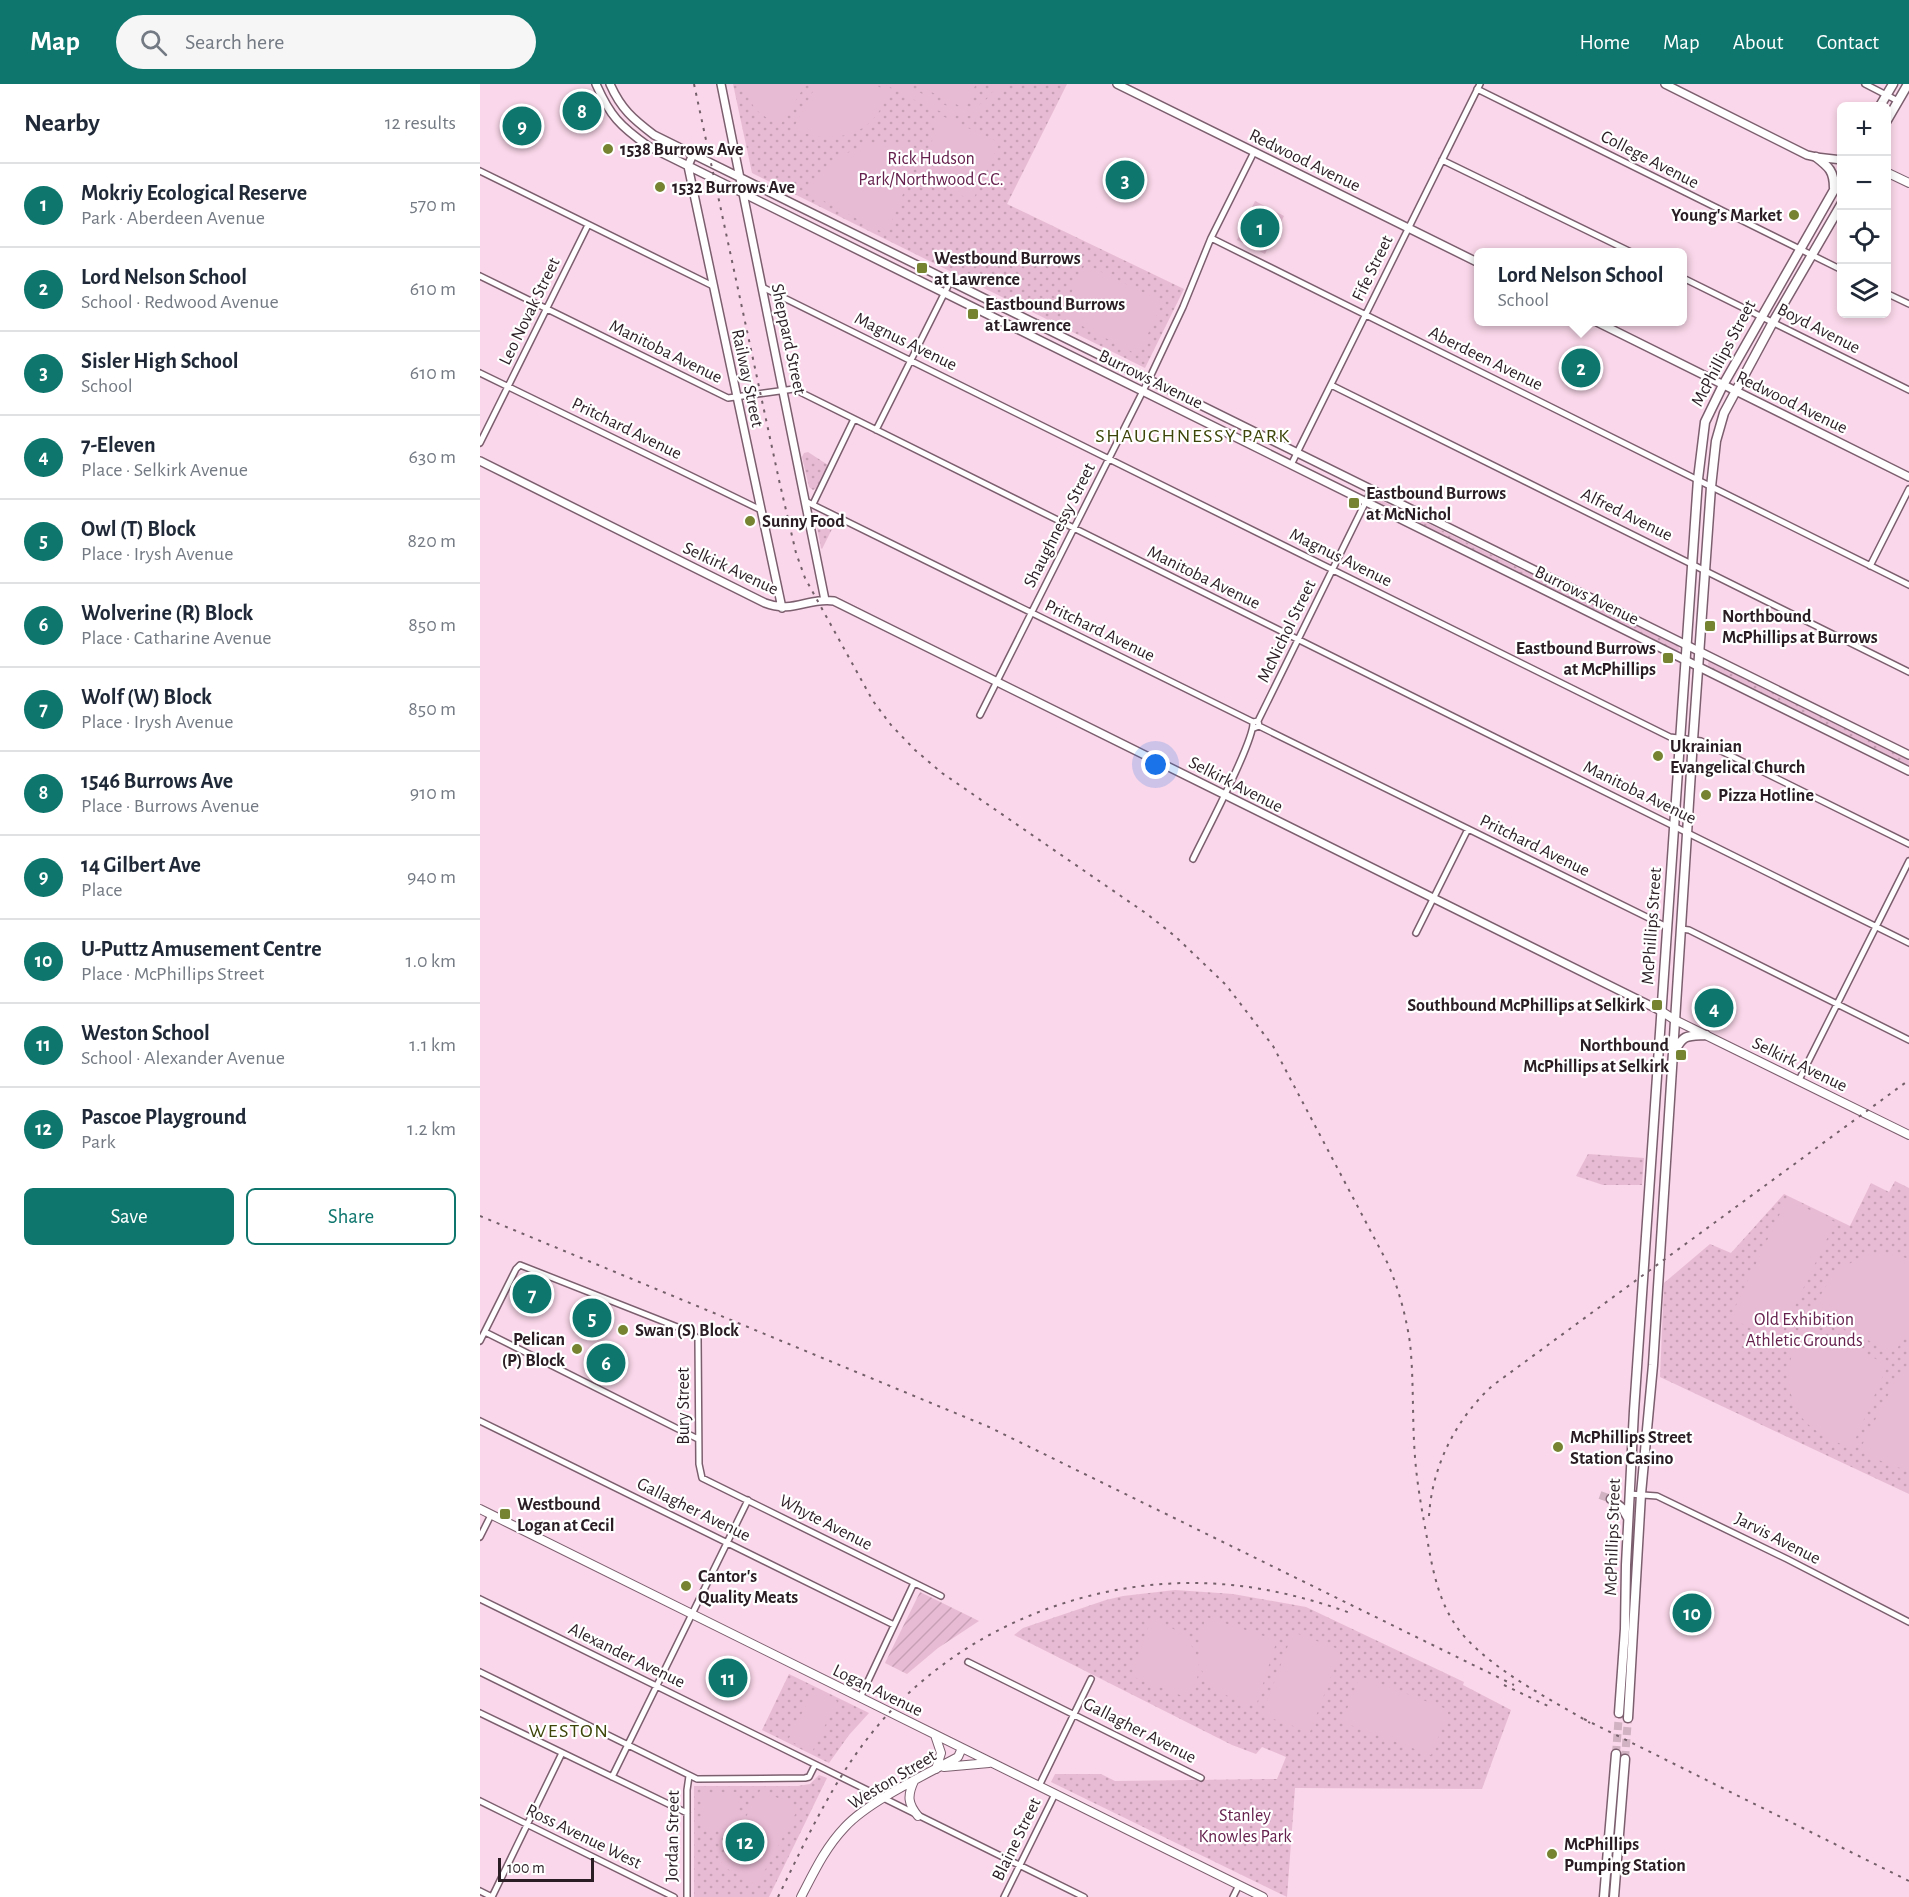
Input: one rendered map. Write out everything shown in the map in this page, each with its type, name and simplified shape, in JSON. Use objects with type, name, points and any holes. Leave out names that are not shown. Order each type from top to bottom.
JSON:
[{"type":"main road","points":[[1883,102],[1893,84]]},
{"type":"main road","points":[[1891,114],[1908,84]]},
{"type":"main road","points":[[1816,158],[1828,166],[1834,174],[1834,189]]},
{"type":"main road","points":[[1891,174],[1909,183]]},
{"type":"main road","name":"McPhillips Street","points":[[1619,1713],[1625,1629],[1634,1411],[1686,645],[1698,479],[1705,422],[1761,316],[1837,184]]},
{"type":"main road","name":"McPhillips Street","points":[[1628,1718],[1641,1494],[1711,487],[1720,425],[1773,322],[1838,210]]},
{"type":"main road","name":"Selkirk Avenue","points":[[1661,1011],[1909,1135]]},
{"type":"main road","points":[[1672,1057],[1684,1037],[1706,1035]]},
{"type":"main road","points":[[1655,1107],[1669,1107]]},
{"type":"main road","points":[[1641,1318],[1654,1323]]},
{"type":"main road","points":[[1634,1411],[1648,1412]]},
{"type":"main road","points":[[1611,1499],[1623,1509],[1629,1519]]},
{"type":"main road","name":"Logan Avenue","points":[[480,1509],[1263,1897]]},
{"type":"main road","points":[[935,1735],[941,1753],[936,1769],[992,1763]]},
{"type":"main road","name":"Weston Street","points":[[801,1897],[821,1858],[836,1837],[861,1813],[958,1757],[962,1748]]},
{"type":"main road","points":[[1604,1897],[1616,1754]]},
{"type":"main road","points":[[1614,1897],[1626,1759]]},
{"type":"main road","points":[[914,1781],[909,1793],[909,1801],[911,1808],[918,1816]]},
{"type":"street","name":"Burrows Avenue","points":[[596,84],[605,105],[621,127],[648,146],[1909,771]]},
{"type":"street","name":"Burrows Avenue","points":[[610,84],[616,98],[631,117],[654,135],[1909,755]]},
{"type":"street","name":"Sheppard Street","points":[[721,84],[825,600]]},
{"type":"street","name":"Redwood Avenue","points":[[1117,84],[1474,261]]},
{"type":"street","points":[[1665,84],[1816,158],[1837,160]]},
{"type":"street","points":[[1865,84],[1898,101]]},
{"type":"street","name":"Fife Street","points":[[1291,465],[1479,87]]},
{"type":"street","name":"College Avenue","points":[[1479,87],[1837,268]]},
{"type":"street","name":"Shaughnessy Street","points":[[980,715],[1075,529],[1183,307],[1210,238],[1254,152]]},
{"type":"street","points":[[688,166],[693,154]]},
{"type":"street","points":[[1442,159],[1623,248]]},
{"type":"street","name":"Railway Street","points":[[688,166],[782,608]]},
{"type":"street","points":[[480,171],[713,286]]},
{"type":"street","name":"Leo Novak Street","points":[[480,443],[588,225]]},
{"type":"street","name":"Aberdeen Avenue","points":[[1210,238],[1909,585]]},
{"type":"street","name":"Manitoba Avenue","points":[[480,276],[728,398],[794,389],[1909,943]]},
{"type":"street","name":"Boyd Avenue","points":[[1687,280],[1909,390]]},
{"type":"street","points":[[876,430],[950,282]]},
{"type":"street","name":"Magnus Avenue","points":[[762,287],[1670,737],[1701,741],[1909,844]]},
{"type":"street","points":[[1891,295],[1909,304]]},
{"type":"street","name":"Redwood Avenue","points":[[1607,326],[1909,477]]},
{"type":"street","name":"Pritchard Avenue","points":[[480,373],[761,510]]},
{"type":"street","name":"Alfred Avenue","points":[[1330,385],[1909,672]]},
{"type":"street","points":[[813,504],[854,419]]},
{"type":"street","name":"Selkirk Avenue","points":[[480,461],[765,603],[782,608],[825,600],[834,601],[1661,1011]]},
{"type":"street","name":"McNichol Street","points":[[1193,859],[1225,795],[1256,724],[1372,489]]},
{"type":"street","points":[[1870,566],[1909,489]]},
{"type":"street","name":"Pritchard Avenue","points":[[805,501],[1667,927]]},
{"type":"street","points":[[1416,933],[1468,829]]},
{"type":"street","points":[[1799,1080],[1909,861]]},
{"type":"street","points":[[1681,928],[1909,1040]]},
{"type":"street","name":"Bury Street","points":[[485,1332],[520,1265],[690,1332],[698,1339],[700,1474]]},
{"type":"street","points":[[480,1341],[485,1332],[698,1439]]},
{"type":"street","name":"Gallagher Avenue","points":[[480,1421],[894,1625]]},
{"type":"street","name":"Whyte Avenue","points":[[700,1474],[704,1479],[941,1596]]},
{"type":"street","name":"Jarvis Avenue","points":[[1629,1494],[1658,1496],[1909,1622]]},
{"type":"street","points":[[612,1777],[748,1500]]},
{"type":"street","points":[[480,1537],[491,1515]]},
{"type":"street","points":[[860,1698],[914,1583]]},
{"type":"street","name":"Alexander Avenue","points":[[480,1599],[1084,1897]]},
{"type":"street","name":"Gallagher Avenue","points":[[968,1662],[1201,1778]]},
{"type":"street","points":[[480,1672],[697,1779],[805,1779],[809,1777],[815,1765]]},
{"type":"street","points":[[1039,1786],[1091,1679]]},
{"type":"street","points":[[480,1713],[687,1813]]},
{"type":"street","points":[[480,1891],[492,1897],[562,1753]]},
{"type":"street","name":"Jordan Street","points":[[687,1897],[689,1776]]},
{"type":"street","name":"Blaine Street","points":[[1004,1897],[1055,1794]]},
{"type":"street","name":"Ross Avenue West","points":[[480,1801],[674,1897]]},
{"type":"street","points":[[1233,1897],[1239,1885]]},
{"type":"green space","name":"Rick Hudson Park/Northwood C.C.","points":[[733,84],[1067,84],[1007,204],[1184,289],[1145,368],[752,173]]},
{"type":"green space","points":[[741,84],[806,84],[779,127],[755,109]]},
{"type":"green space","points":[[817,84],[873,84],[890,92],[876,116],[862,129],[843,136],[822,137],[802,132],[794,127]]},
{"type":"green space","points":[[884,84],[903,85],[942,104],[962,109],[972,108],[982,103],[991,95],[996,84],[1003,84],[993,103],[981,113],[966,116],[932,108]]},
{"type":"green space","points":[[915,84],[976,84],[964,108]]},
{"type":"green space","points":[[940,115],[996,141],[998,146],[973,200],[947,187],[937,173],[932,139]]},
{"type":"green space","points":[[873,143],[911,146],[921,151],[888,230],[882,232],[807,192],[834,162],[851,151]]},
{"type":"green space","points":[[1255,201],[1284,216],[1265,254],[1237,240]]},
{"type":"green space","points":[[1085,264],[1163,302],[1138,355],[1061,315]]},
{"type":"green space","points":[[808,452],[828,465],[817,488],[813,490],[809,487],[802,457]]},
{"type":"green space","points":[[1376,498],[1678,646],[1680,650],[1676,651],[1376,503]]},
{"type":"green space","points":[[814,512],[835,523],[822,549],[821,548]]},
{"type":"green space","points":[[1709,661],[1909,760],[1909,768],[1710,668]]},
{"type":"green space","points":[[1588,1154],[1644,1158],[1642,1185],[1603,1185],[1576,1176]]},
{"type":"green space","name":"Old Exhibition Athletic Grounds","points":[[1895,1181],[1909,1188],[1909,1494],[1660,1377],[1664,1283],[1710,1244],[1731,1253],[1784,1194],[1850,1226],[1871,1183],[1889,1192]]},
{"type":"green space","points":[[1787,1199],[1835,1222],[1778,1341],[1730,1318]]},
{"type":"green space","points":[[1875,1253],[1893,1254],[1909,1259],[1909,1326],[1897,1349],[1891,1351],[1812,1314],[1823,1291],[1842,1268]]},
{"type":"green space","points":[[1806,1325],[1884,1363],[1886,1369],[1851,1449],[1814,1429],[1798,1413],[1795,1405],[1788,1380],[1790,1361]]},
{"type":"green space","points":[[1905,1372],[1909,1374],[1909,1470],[1892,1466],[1859,1451],[1899,1374]]},
{"type":"green space","name":"Stanley Knowles Park","points":[[1175,1590],[1233,1594],[1306,1607],[1464,1682],[1463,1685],[1511,1710],[1482,1789],[1295,1788],[1287,1897],[1051,1782],[1055,1774],[1101,1774],[1115,1781],[1277,1779],[1286,1757],[1262,1747],[1256,1754],[1232,1745],[1014,1635],[1023,1628],[1106,1600]]},
{"type":"green space","points":[[920,1592],[979,1621],[938,1648],[907,1674],[885,1663]]},
{"type":"green space","points":[[1206,1617],[1273,1639],[1276,1643],[1256,1706],[1223,1694],[1212,1686],[1205,1676],[1200,1665],[1199,1651]]},
{"type":"green space","points":[[1151,1620],[1176,1631],[1194,1650],[1198,1661],[1198,1673],[1194,1685],[1185,1697],[1134,1677],[1132,1673]]},
{"type":"green space","points":[[1293,1632],[1341,1650],[1310,1732],[1262,1715]]},
{"type":"green space","points":[[789,1674],[869,1713],[849,1735],[829,1763],[762,1730]]},
{"type":"green space","points":[[1360,1676],[1449,1710],[1431,1755],[1342,1722]]},
{"type":"green space","points":[[814,1690],[837,1701],[812,1752],[788,1740]]},
{"type":"green space","points":[[819,1775],[827,1778],[769,1897],[694,1897],[694,1786],[798,1786],[810,1784]]},
{"type":"green space","points":[[761,1789],[798,1809],[757,1885],[720,1865]]},
{"type":"green space","points":[[738,1792],[738,1812],[733,1824],[721,1829],[702,1830],[701,1795],[703,1793]]},
{"type":"tunnel","points":[[1600,1495],[1611,1499]]},
{"type":"tunnel","points":[[1616,1754],[1619,1713]]},
{"type":"tunnel","points":[[1625,1759],[1628,1718]]},
{"type":"railway","points":[[694,84],[779,480],[796,553],[805,578],[873,701],[891,725],[915,750],[942,773],[1147,914],[1176,937],[1226,985],[1273,1046],[1388,1264],[1399,1293],[1410,1343],[1414,1443],[1420,1498],[1429,1551],[1443,1602],[1455,1625],[1476,1649],[1523,1684],[1590,1723]]},
{"type":"railway","points":[[1429,1516],[1435,1480],[1448,1445],[1467,1414],[1492,1386],[1909,1080]]},
{"type":"railway","points":[[480,1216],[989,1427],[1514,1685]]},
{"type":"railway","points":[[778,1897],[833,1789],[875,1729],[906,1695],[941,1666],[980,1641],[1020,1620],[1063,1603],[1108,1592],[1153,1585],[1199,1583],[1278,1592],[1353,1614]]},
{"type":"railway","points":[[1504,1685],[1550,1707]]},
{"type":"railway","points":[[1584,1719],[1909,1881]]},
{"type":"place","name":"1546 Burrows Ave","points":[[582,111]]},
{"type":"place","name":"14 Gilbert Ave","points":[[522,126]]},
{"type":"place","name":"1538 Burrows Ave","points":[[608,149]]},
{"type":"place","name":"Sisler High School","points":[[1125,180]]},
{"type":"place","name":"1532 Burrows Ave","points":[[660,187]]},
{"type":"place","name":"Young's Market","points":[[1794,215]]},
{"type":"place","name":"Mokriy Ecological Reserve","points":[[1260,228]]},
{"type":"place","name":"Westbound Burrows at Lawrence","points":[[922,268]]},
{"type":"place","name":"Eastbound Burrows at Lawrence","points":[[973,314]]},
{"type":"place","name":"Lord Nelson School","points":[[1581,368]]},
{"type":"place","name":"Eastbound Burrows at McNichol","points":[[1354,503]]},
{"type":"place","name":"Sunny Food","points":[[750,521]]},
{"type":"place","name":"Northbound McPhillips at Burrows","points":[[1710,626]]},
{"type":"place","name":"Eastbound Burrows at McPhillips","points":[[1668,658]]},
{"type":"place","name":"Ukrainian Evangelical Church","points":[[1658,756]]},
{"type":"place","name":"Pizza Hotline","points":[[1706,795]]},
{"type":"place","name":"Southbound McPhillips at Selkirk","points":[[1657,1005]]},
{"type":"place","name":"7-Eleven","points":[[1714,1008]]},
{"type":"place","name":"Northbound McPhillips at Selkirk","points":[[1681,1055]]},
{"type":"place","name":"Wolf (W) Block","points":[[532,1294]]},
{"type":"place","name":"Owl (T) Block","points":[[592,1318]]},
{"type":"place","name":"Swan (S) Block","points":[[623,1330]]},
{"type":"place","name":"Pelican (P) Block","points":[[577,1349]]},
{"type":"place","name":"Wolverine (R) Block","points":[[606,1363]]},
{"type":"place","name":"McPhillips Street Station Casino","points":[[1558,1447]]},
{"type":"place","name":"Westbound Logan at Cecil","points":[[505,1514]]},
{"type":"place","name":"Cantor's Quality Meats","points":[[686,1586]]},
{"type":"place","name":"U-Puttz Amusement Centre","points":[[1692,1613]]},
{"type":"place","name":"Weston School","points":[[728,1678]]},
{"type":"place","name":"Pascoe Playground","points":[[745,1842]]},
{"type":"place","name":"McPhillips Pumping Station","points":[[1552,1854]]},
{"type":"district","name":"SHAUGHNESSY PARK","points":[[1193,435]]},
{"type":"district","name":"WESTON","points":[[569,1730]]}]
